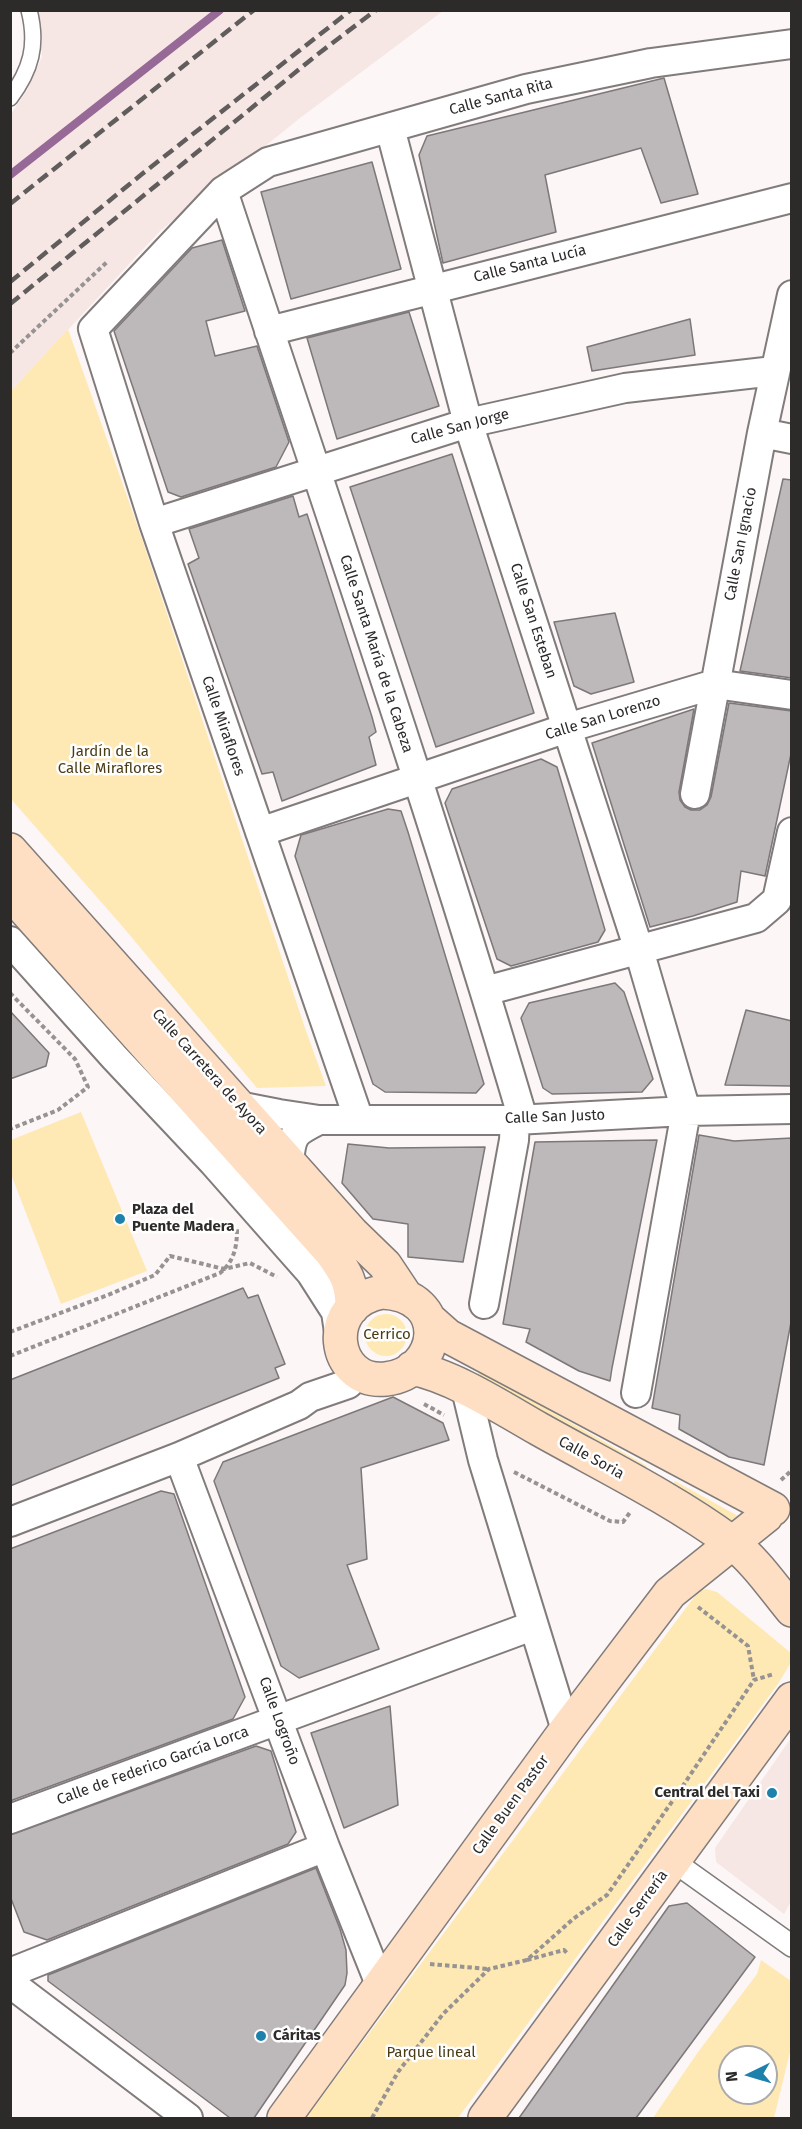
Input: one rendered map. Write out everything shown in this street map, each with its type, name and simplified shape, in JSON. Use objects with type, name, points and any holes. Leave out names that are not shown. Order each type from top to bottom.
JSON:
[{"type":"main road","name":"Calle Carretera de Ayora","points":[[10,850],[352,1233],[385,1265],[405,1295]]},
{"type":"main road","name":"Calle Carretera de Ayora","points":[[10,893],[331,1252],[346,1273],[351,1285],[346,1320]]},
{"type":"main road","points":[[430,1320],[432,1334],[424,1358],[403,1375],[386,1380],[371,1378],[360,1373],[341,1351],[346,1320],[371,1294],[382,1292],[405,1295],[416,1301],[430,1320],[448,1336],[780,1505],[756,1540],[757,1568]]},
{"type":"main road","name":"Calle Soria","points":[[412,1368],[429,1371],[466,1389],[657,1494],[732,1543],[757,1568],[792,1610]]},
{"type":"main road","name":"Calle Buen Pastor","points":[[284,2118],[566,1730],[670,1593],[780,1505]]},
{"type":"main road","name":"Calle Serrería","points":[[485,2118],[673,1862],[787,1686]]},
{"type":"street","name":"Calle Santa Rita","points":[[93,329],[223,191],[268,162],[526,88],[651,63],[792,44]]},
{"type":"street","name":"Calle San Esteban","points":[[390,128],[468,423],[639,950],[686,1112]]},
{"type":"street","name":"Calle Santa María de la Cabeza","points":[[223,191],[418,780],[485,991],[519,1120]]},
{"type":"street","name":"Calle Santa Lucía","points":[[269,331],[792,198]]},
{"type":"street","name":"Calle San Ignacio","points":[[695,794],[762,433],[792,295]]},
{"type":"street","name":"Calle Miraflores","points":[[93,329],[154,523],[358,1120]]},
{"type":"street","name":"Calle San Jorge","points":[[154,523],[468,423],[625,388],[774,372]]},
{"type":"street","points":[[762,433],[792,439]]},
{"type":"street","name":"Calle San Lorenzo","points":[[260,832],[567,728],[715,684],[792,695]]},
{"type":"street","points":[[485,991],[756,918],[777,900],[792,832]]},
{"type":"street","points":[[11,943],[213,1162],[311,1273],[336,1312],[346,1320]]},
{"type":"street","name":"Calle San Justo","points":[[238,1106],[319,1120],[519,1120],[792,1109]]},
{"type":"street","points":[[636,1393],[686,1112]]},
{"type":"street","points":[[289,1161],[291,1140],[295,1134],[319,1120]]},
{"type":"street","points":[[484,1304],[519,1120]]},
{"type":"street","points":[[10,1522],[179,1457],[299,1405],[310,1397],[348,1384],[360,1373]]},
{"type":"street","points":[[466,1389],[483,1460],[532,1626],[566,1730]]},
{"type":"street","name":"Calle Logroño","points":[[179,1457],[325,1847],[380,1984]]},
{"type":"street","name":"Calle de Federico García Lorca","points":[[10,1819],[532,1626]]},
{"type":"street","points":[[188,2118],[11,1974],[325,1847]]},
{"type":"street","points":[[673,1862],[792,1946]]},
{"type":"lane","points":[[10,98],[22,82],[31,61],[33,38],[29,10]]},
{"type":"path","points":[[10,353],[107,262]]},
{"type":"path","points":[[10,993],[75,1059],[88,1087],[58,1110],[10,1129]]},
{"type":"path","points":[[10,1356],[209,1279],[228,1266],[235,1254],[237,1224]]},
{"type":"path","points":[[10,1332],[155,1275],[170,1256],[224,1269],[250,1263],[276,1277],[311,1273]]},
{"type":"path","points":[[527,1960],[573,1918],[607,1895],[754,1680],[748,1646],[696,1605]]},
{"type":"path","points":[[754,1680],[787,1686]]},
{"type":"path","points":[[399,1958],[422,1964],[489,1969],[564,1950],[570,1956]]},
{"type":"path","points":[[372,2118],[398,2072],[443,2014],[489,1969]]},
{"type":"shaded area","points":[[38,11],[443,11],[300,118],[160,231],[11,391],[11,114],[27,90],[42,57]]},
{"type":"shaded area","name":"Central del Taxi","points":[[791,1738],[792,1900],[784,1914],[716,1862],[715,1848]]},
{"type":"green space","name":"Jardín de la Calle Miraflores","points":[[68,329],[141,536],[326,1086],[257,1088],[123,927],[11,799],[11,391]]},
{"type":"green space","points":[[81,1112],[147,1271],[61,1304],[11,1174],[11,1140]]},
{"type":"green space","name":"Cerrico","points":[[386,1314],[394,1315],[401,1320],[406,1327],[406,1343],[401,1350],[394,1355],[386,1356],[378,1355],[371,1350],[366,1343],[365,1335],[366,1327],[371,1320],[378,1315]]},
{"type":"green space","points":[[480,1371],[647,1466],[645,1470],[477,1375]]},
{"type":"green space","points":[[675,1481],[738,1516],[735,1522],[672,1487]]},
{"type":"green space","name":"Parque lineal","points":[[706,1589],[717,1592],[791,1653],[790,1664],[778,1684],[458,2118],[306,2118],[698,1592]]},
{"type":"green space","points":[[761,1960],[791,1981],[791,2048],[778,2102],[778,2045],[718,2045],[718,2105],[777,2105],[774,2118],[653,2118],[698,2052],[757,1974]]},
{"type":"building","points":[[664,78],[698,194],[661,203],[641,148],[545,175],[556,232],[443,263],[419,155],[427,136]]},
{"type":"building","points":[[372,162],[401,269],[291,299],[261,192]]},
{"type":"building","points":[[222,240],[245,311],[206,321],[215,356],[257,346],[289,442],[276,467],[181,497],[168,492],[114,331],[192,248]]},
{"type":"building","points":[[409,312],[439,406],[337,439],[307,338]]},
{"type":"building","points":[[690,319],[695,355],[592,371],[587,347]]},
{"type":"building","points":[[452,454],[534,713],[436,747],[350,487]]},
{"type":"building","points":[[783,479],[792,480],[792,678],[740,671]]},
{"type":"building","points":[[293,496],[299,517],[307,514],[372,717],[376,732],[369,737],[376,765],[282,801],[273,772],[262,774],[188,564],[199,558],[189,529]]},
{"type":"building","points":[[615,613],[634,682],[591,694],[574,686],[554,622]]},
{"type":"building","points":[[729,703],[792,711],[792,749],[765,876],[741,871],[737,902],[650,927],[592,743],[694,709],[679,792],[680,800],[685,807],[700,810],[707,805],[711,797]]},
{"type":"building","points":[[541,759],[557,767],[605,930],[598,942],[511,966],[497,959],[445,803],[452,789]]},
{"type":"building","points":[[388,809],[401,811],[408,832],[484,1084],[476,1093],[385,1092],[373,1084],[295,856],[301,835]]},
{"type":"building","points":[[615,983],[624,992],[653,1079],[642,1092],[552,1094],[543,1088],[521,1018],[529,1003]]},
{"type":"building","points":[[746,1010],[792,1021],[792,1086],[725,1085]]},
{"type":"building","points":[[10,1011],[49,1053],[46,1066],[10,1079]]},
{"type":"building","points":[[699,1135],[734,1141],[792,1138],[792,1317],[764,1465],[729,1457],[679,1429],[680,1415],[652,1408]]},
{"type":"building","points":[[657,1140],[610,1381],[579,1371],[526,1342],[530,1329],[503,1324],[535,1142]]},
{"type":"building","points":[[348,1144],[389,1148],[485,1147],[463,1262],[408,1257],[408,1224],[373,1219],[342,1183]]},
{"type":"building","points":[[243,1288],[248,1298],[258,1295],[285,1364],[275,1368],[279,1378],[10,1486],[10,1380]]},
{"type":"building","points":[[393,1397],[443,1423],[449,1440],[361,1468],[367,1559],[347,1565],[379,1649],[299,1678],[281,1666],[214,1481],[223,1462]]},
{"type":"building","points":[[161,1491],[174,1494],[245,1697],[233,1719],[10,1801],[10,1549]]},
{"type":"building","points":[[390,1706],[398,1805],[344,1828],[311,1733]]},
{"type":"building","points":[[256,1746],[271,1751],[296,1832],[288,1844],[47,1940],[24,1932],[10,1896],[10,1835]]},
{"type":"building","points":[[316,1868],[346,1950],[345,1985],[254,2118],[230,2118],[48,1981],[48,1975]]},
{"type":"building","points":[[687,1903],[755,1957],[636,2118],[519,2118],[669,1906]]},
{"type":"waterway","points":[[10,175],[220,10]]},
{"type":"railway","points":[[10,204],[254,10]]},
{"type":"railway","points":[[10,282],[142,174],[351,10]]},
{"type":"railway","points":[[10,304],[318,54],[376,10]]},
{"type":"place","name":"Plaza del Puente Madera","points":[[120,1219]]},
{"type":"place","name":"Central del Taxi","points":[[772,1793]]},
{"type":"place","name":"Cáritas","points":[[261,2036]]}]
